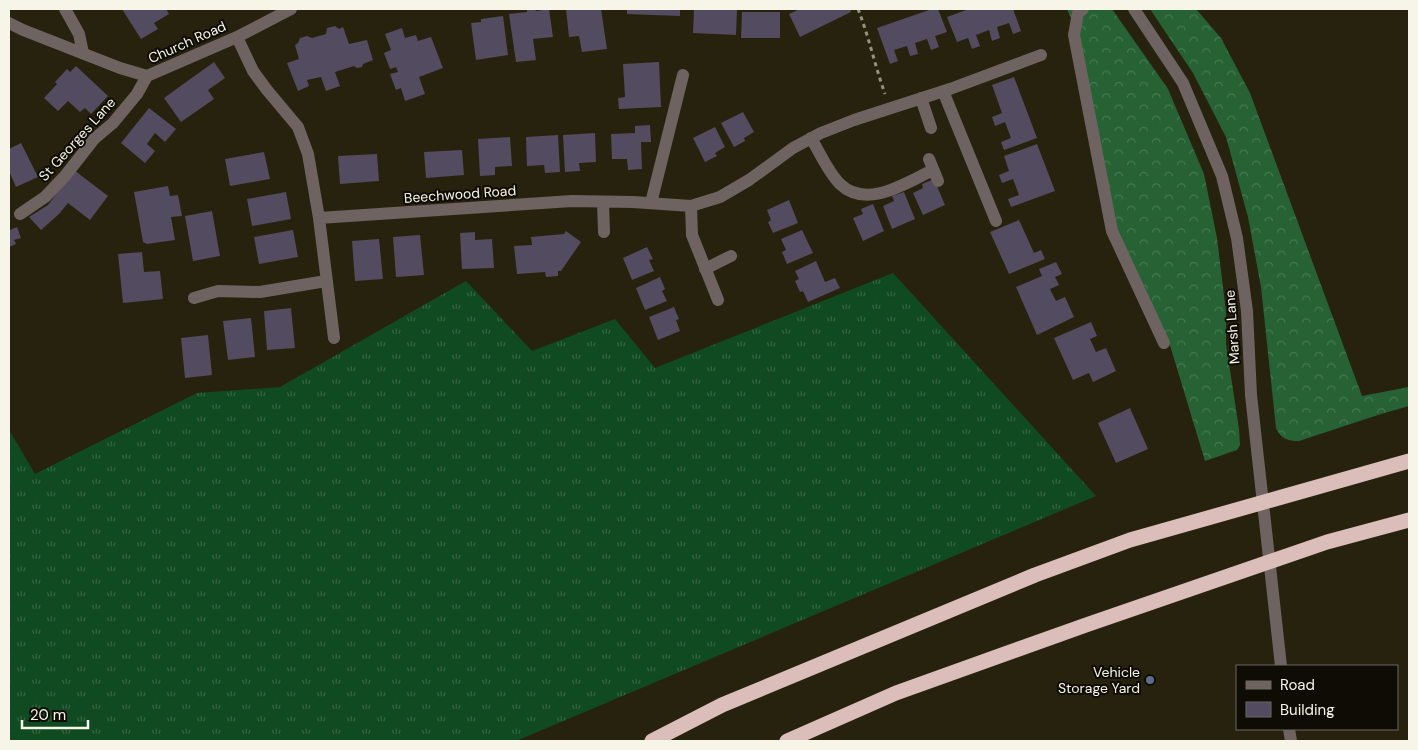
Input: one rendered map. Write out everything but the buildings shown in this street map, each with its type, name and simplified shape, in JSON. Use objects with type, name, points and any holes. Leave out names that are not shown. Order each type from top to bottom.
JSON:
[{"type":"highway","points":[[652,741],[722,704],[1035,575],[1130,540],[1409,461]]},
{"type":"highway","points":[[787,741],[896,693],[1077,628],[1327,542],[1409,520]]},
{"type":"highway","points":[[1327,542],[1409,528]]},
{"type":"street","points":[[65,9],[79,34],[83,53]]},
{"type":"street","name":"Church Road","points":[[9,23],[23,30],[147,76],[237,37],[292,9]]},
{"type":"street","points":[[1083,9],[1078,13],[1074,35],[1112,231],[1164,343]]},
{"type":"street","name":"Marsh Lane","points":[[1134,9],[1182,84],[1222,176],[1237,238],[1247,311],[1251,395],[1281,665]]},
{"type":"street","points":[[237,37],[253,71],[298,126],[308,154],[320,218],[334,338]]},
{"type":"street","name":"Beechwood Road","points":[[320,218],[572,201],[691,206],[720,197],[749,180],[793,148],[811,138],[854,120],[946,90],[1041,55]]},
{"type":"street","points":[[651,203],[683,75]]},
{"type":"street","name":"St Georges Lane","points":[[20,214],[45,197],[65,176],[94,139],[113,123],[131,102],[147,76]]},
{"type":"street","points":[[946,90],[996,221]]},
{"type":"street","points":[[921,98],[931,128]]},
{"type":"street","points":[[811,138],[840,184],[852,192],[862,195],[872,195],[888,191],[934,170]]},
{"type":"street","points":[[603,202],[604,232]]},
{"type":"street","points":[[691,206],[692,235],[718,300]]},
{"type":"street","points":[[705,268],[731,256]]},
{"type":"street","points":[[194,298],[218,291],[260,292],[326,281]]},
{"type":"path","points":[[858,9],[868,33],[875,65],[890,108]]},
{"type":"green space","points":[[1067,9],[1112,9],[1168,89],[1204,174],[1217,238],[1226,312],[1226,344],[1239,429],[1240,445],[1237,450],[1205,461],[1169,342],[1116,230],[1079,37]]},
{"type":"green space","points":[[1150,9],[1196,9],[1221,38],[1250,93],[1362,396],[1409,387],[1409,406],[1299,441],[1285,439],[1278,432],[1276,428],[1261,287],[1248,217],[1226,137],[1193,73]]},
{"type":"green space","points":[[893,273],[1096,496],[516,741],[9,741],[9,430],[35,474],[197,393],[280,387],[466,281],[532,351],[615,319],[655,368]]},
{"type":"place","name":"Vehicle Storage Yard","points":[[1150,680]]}]
